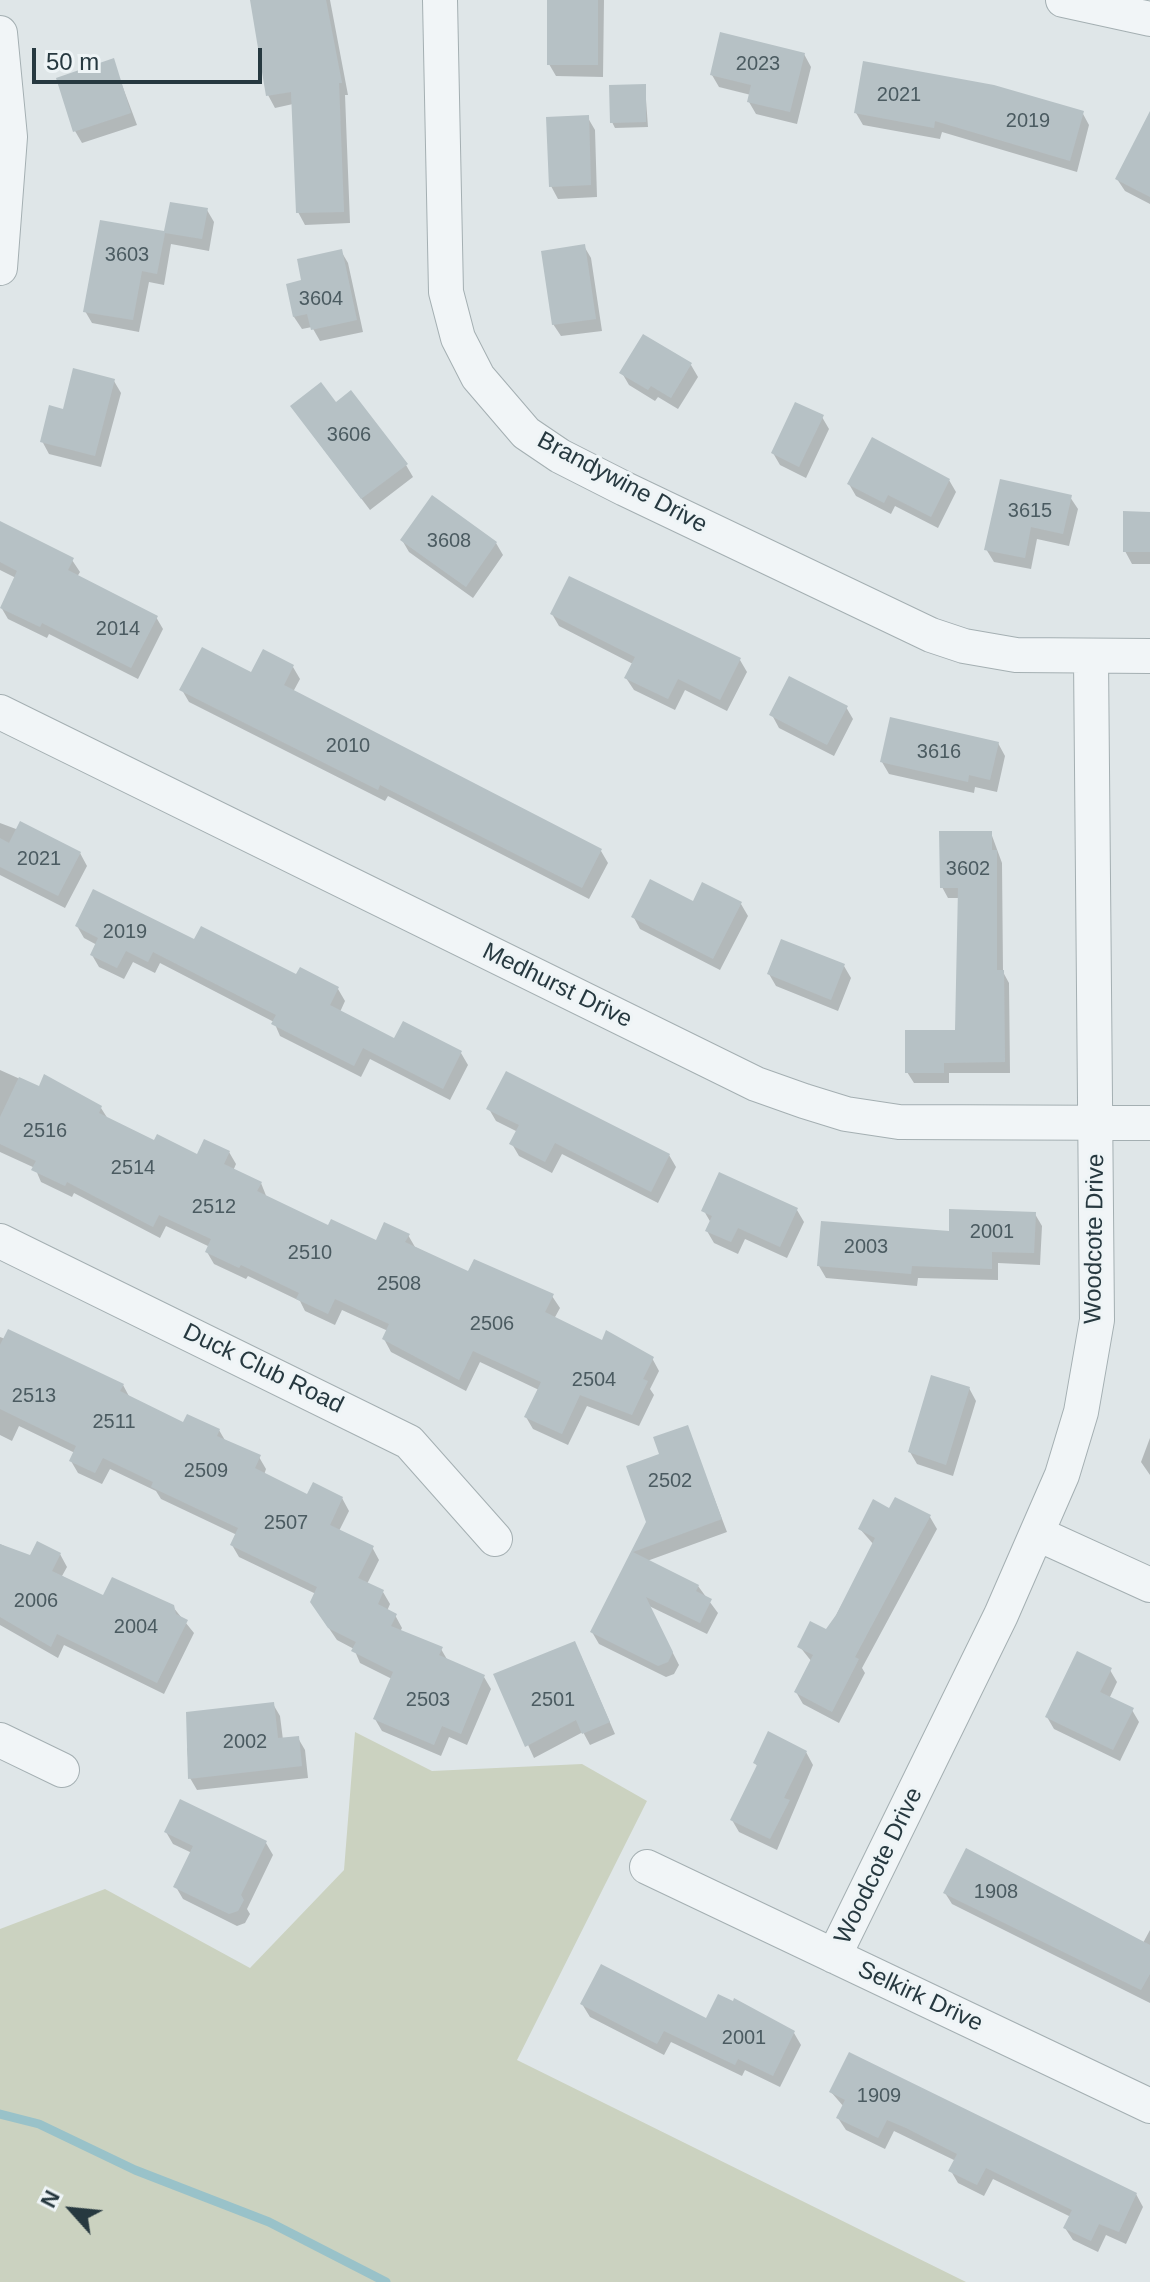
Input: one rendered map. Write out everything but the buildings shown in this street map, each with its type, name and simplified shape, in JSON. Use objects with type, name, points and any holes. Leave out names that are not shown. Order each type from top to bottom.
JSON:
[{"type":"street","name":"Brandywine Drive","points":[[440,0],[446,292],[458,338],[478,377],[526,433],[560,456],[625,489],[931,635],[964,646],[1016,655],[1091,658],[1150,656]]},
{"type":"street","points":[[1063,0],[1150,19]]},
{"type":"street","points":[[0,33],[10,137],[0,268]]},
{"type":"street","name":"Woodcote Drive","points":[[834,1956],[1038,1534],[1062,1475],[1081,1412],[1097,1320],[1091,658]]},
{"type":"street","name":"Medhurst Drive","points":[[0,712],[742,1077],[792,1097],[846,1114],[899,1122],[1150,1123]]},
{"type":"street","name":"Duck Club Road","points":[[0,1241],[409,1442],[495,1539]]},
{"type":"street","points":[[1038,1534],[1150,1585]]},
{"type":"street","points":[[0,1740],[62,1770]]},
{"type":"street","name":"Selkirk Drive","points":[[647,1867],[1150,2106]]},
{"type":"green space","points":[[355,1732],[432,1771],[582,1764],[647,1801],[517,2060],[966,2282],[0,2282],[0,1929],[105,1889],[250,1968],[344,1870]]},
{"type":"waterway","points":[[0,2114],[39,2124],[135,2170],[269,2222],[386,2282]]}]
